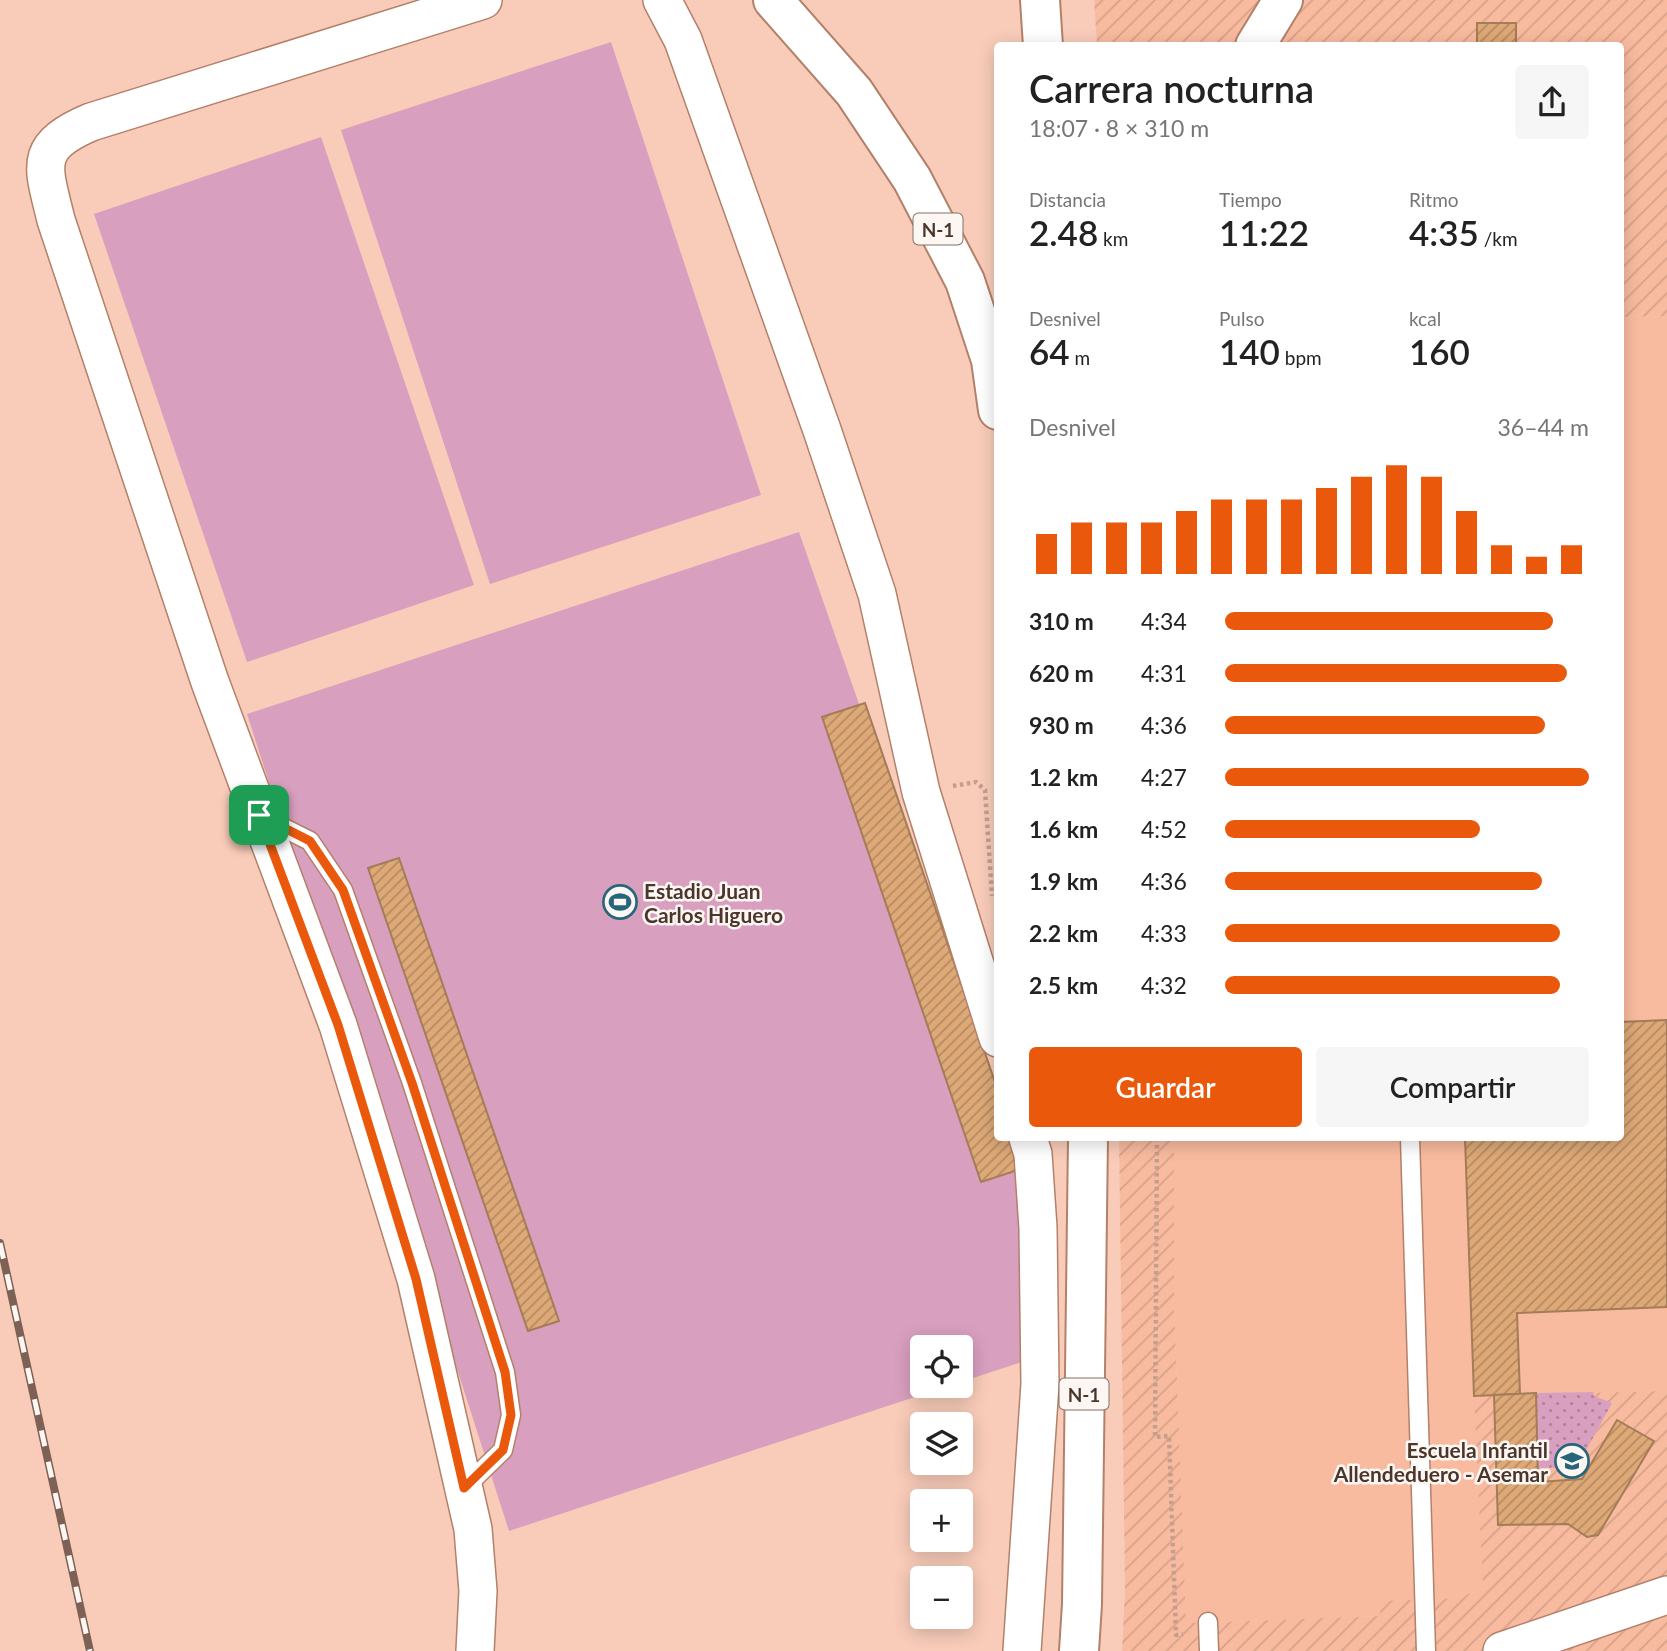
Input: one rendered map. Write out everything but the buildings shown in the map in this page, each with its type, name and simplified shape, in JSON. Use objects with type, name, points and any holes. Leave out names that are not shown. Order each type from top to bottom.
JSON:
[{"type":"highway","name":"N-1","points":[[773,0],[854,92],[912,179],[965,281],[990,360],[994,385]]},
{"type":"highway","points":[[1040,0],[1043,42]]},
{"type":"highway","points":[[1257,42],[1283,0]]},
{"type":"highway","name":"N-1","points":[[1079,1651],[1082,1604],[1088,1141]]},
{"type":"street","points":[[475,1651],[478,1591],[473,1529],[416,1279],[338,1025],[209,682],[57,220],[44,171],[49,150],[66,132],[91,121],[483,0]]},
{"type":"street","points":[[662,0],[683,40],[822,430],[877,594],[921,792],[994,1025]]},
{"type":"street","points":[[1022,1651],[1040,1384],[1038,1228],[1034,1154],[1029,1141]]},
{"type":"street","points":[[1502,1651],[1667,1595]]},
{"type":"lane","points":[[259,815],[310,841],[343,890],[412,1083],[505,1372],[511,1415],[503,1450],[464,1488]]},
{"type":"lane","points":[[1410,1141],[1426,1651]]},
{"type":"path","points":[[985,790],[993,907]]},
{"type":"path","points":[[1157,1141],[1155,1437],[1169,1436],[1176,1634],[1209,1636]]},
{"type":"shaded area","points":[[1094,0],[1667,0],[1667,316],[1624,317],[1624,42],[1097,42]]},
{"type":"shaded area","points":[[611,42],[761,495],[490,584],[341,130]]},
{"type":"shaded area","points":[[321,137],[474,585],[247,662],[94,214]]},
{"type":"shaded area","points":[[1667,316],[1667,1527],[1457,1598],[1425,1599],[1381,1616],[1185,1623],[1174,1303],[1174,1141],[1624,1141],[1624,317]]},
{"type":"shaded area","name":"Estadio Juan Carlos Higuero","points":[[799,532],[859,704],[865,703],[994,1082],[994,1141],[1013,1141],[1018,1170],[1022,1362],[973,1378],[973,1335],[910,1335],[912,1398],[509,1531],[247,714]]},
{"type":"shaded area","points":[[1119,1141],[1174,1141],[1174,1303],[1186,1623],[1380,1616],[1381,1601],[1457,1598],[1483,1589],[1474,1396],[1667,1391],[1667,1651],[1122,1651],[1125,1591]]},
{"type":"shaded area","points":[[1593,1392],[1594,1396],[1612,1403],[1577,1467],[1537,1468],[1536,1393]]},
{"type":"railway","points":[[0,1243],[90,1651]]},
{"type":"place","name":"Estadio Juan Carlos Higuero","points":[[620,902]]},
{"type":"place","name":"Escuela Infantil Allendeduero - Asemar","points":[[1572,1461]]},
{"type":"route","points":[[259,815],[310,841],[343,890],[412,1083],[505,1372],[511,1415],[503,1450],[464,1488],[416,1279],[338,1025],[259,815]]}]
